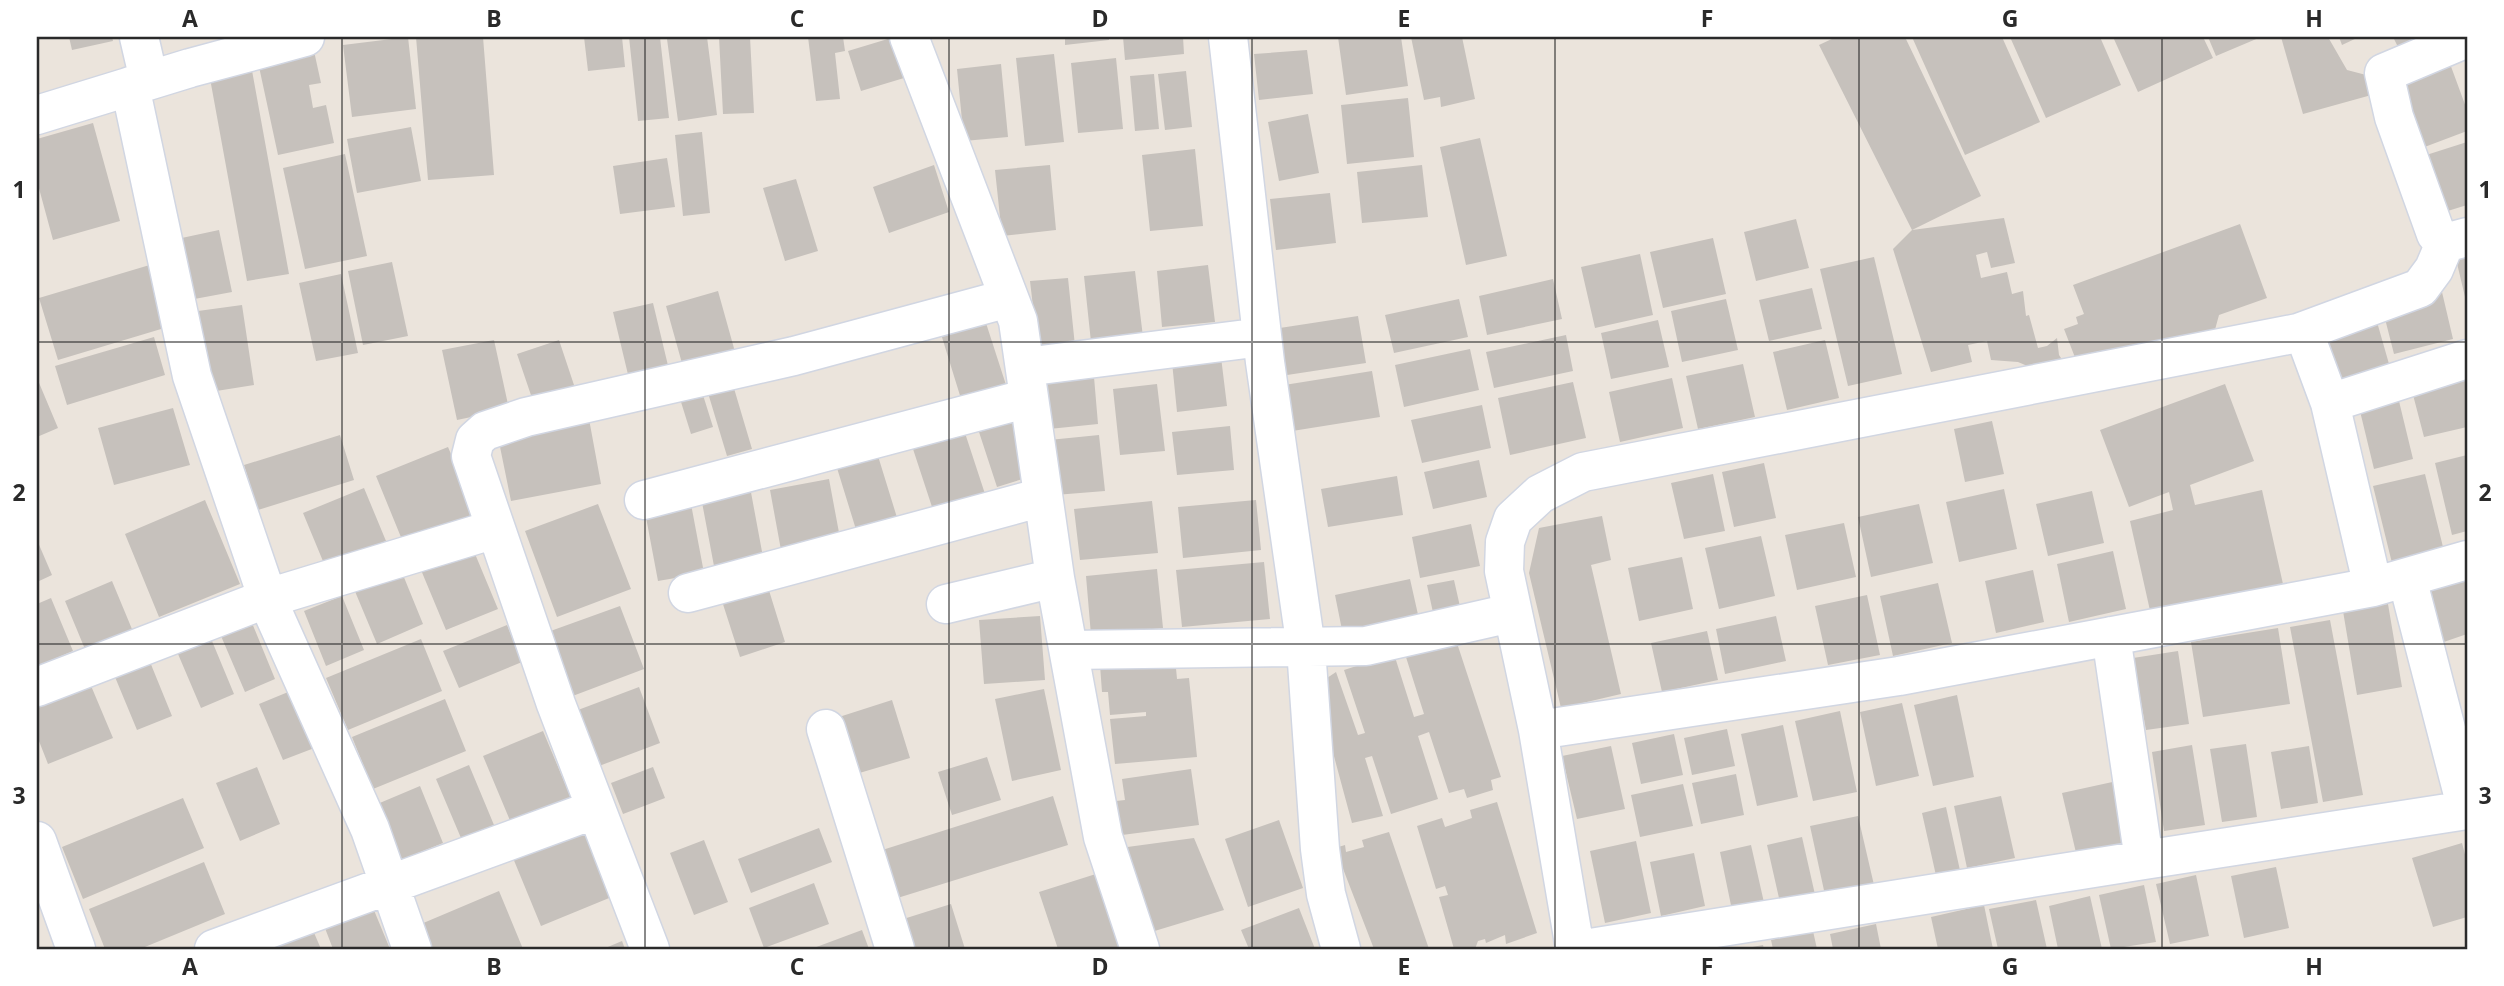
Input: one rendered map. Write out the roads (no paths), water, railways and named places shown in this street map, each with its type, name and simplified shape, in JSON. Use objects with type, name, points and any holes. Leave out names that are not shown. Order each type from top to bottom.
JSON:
[{"type":"street","points":[[139,37],[140,83],[192,376],[268,598],[370,829],[412,949]]},
{"type":"street","points":[[37,115],[306,37]]},
{"type":"street","points":[[909,37],[1018,321],[1055,578],[1103,837],[1140,949]]},
{"type":"street","points":[[1228,37],[1262,337],[1306,648],[1320,849],[1326,894],[1341,949]]},
{"type":"street","points":[[1575,949],[1538,730],[1504,571],[1505,542],[1513,519],[1540,494],[1584,472],[2298,334],[2420,288],[2456,240],[2436,234],[2394,117],[2384,73],[2467,38]]},
{"type":"street","points":[[650,949],[596,809],[495,529],[471,456],[475,440],[485,431],[526,417],[794,356],[1009,298]]},
{"type":"street","points":[[1584,949],[2467,810],[2330,403],[2307,341],[2298,334]]},
{"type":"street","points":[[644,500],[1027,383],[1262,337]]},
{"type":"street","points":[[2330,403],[2467,359]]},
{"type":"street","points":[[688,593],[1044,497]]},
{"type":"street","points":[[37,687],[268,598],[495,529]]},
{"type":"street","points":[[1538,730],[1899,676],[2390,582],[2467,560]]},
{"type":"street","points":[[946,604],[1055,578]]},
{"type":"street","points":[[1069,650],[1366,646],[1511,613]]},
{"type":"street","points":[[2111,636],[2144,860]]},
{"type":"street","points":[[826,729],[895,949]]},
{"type":"street","points":[[214,949],[596,809]]},
{"type":"street","points":[[37,841],[76,949]]}]
